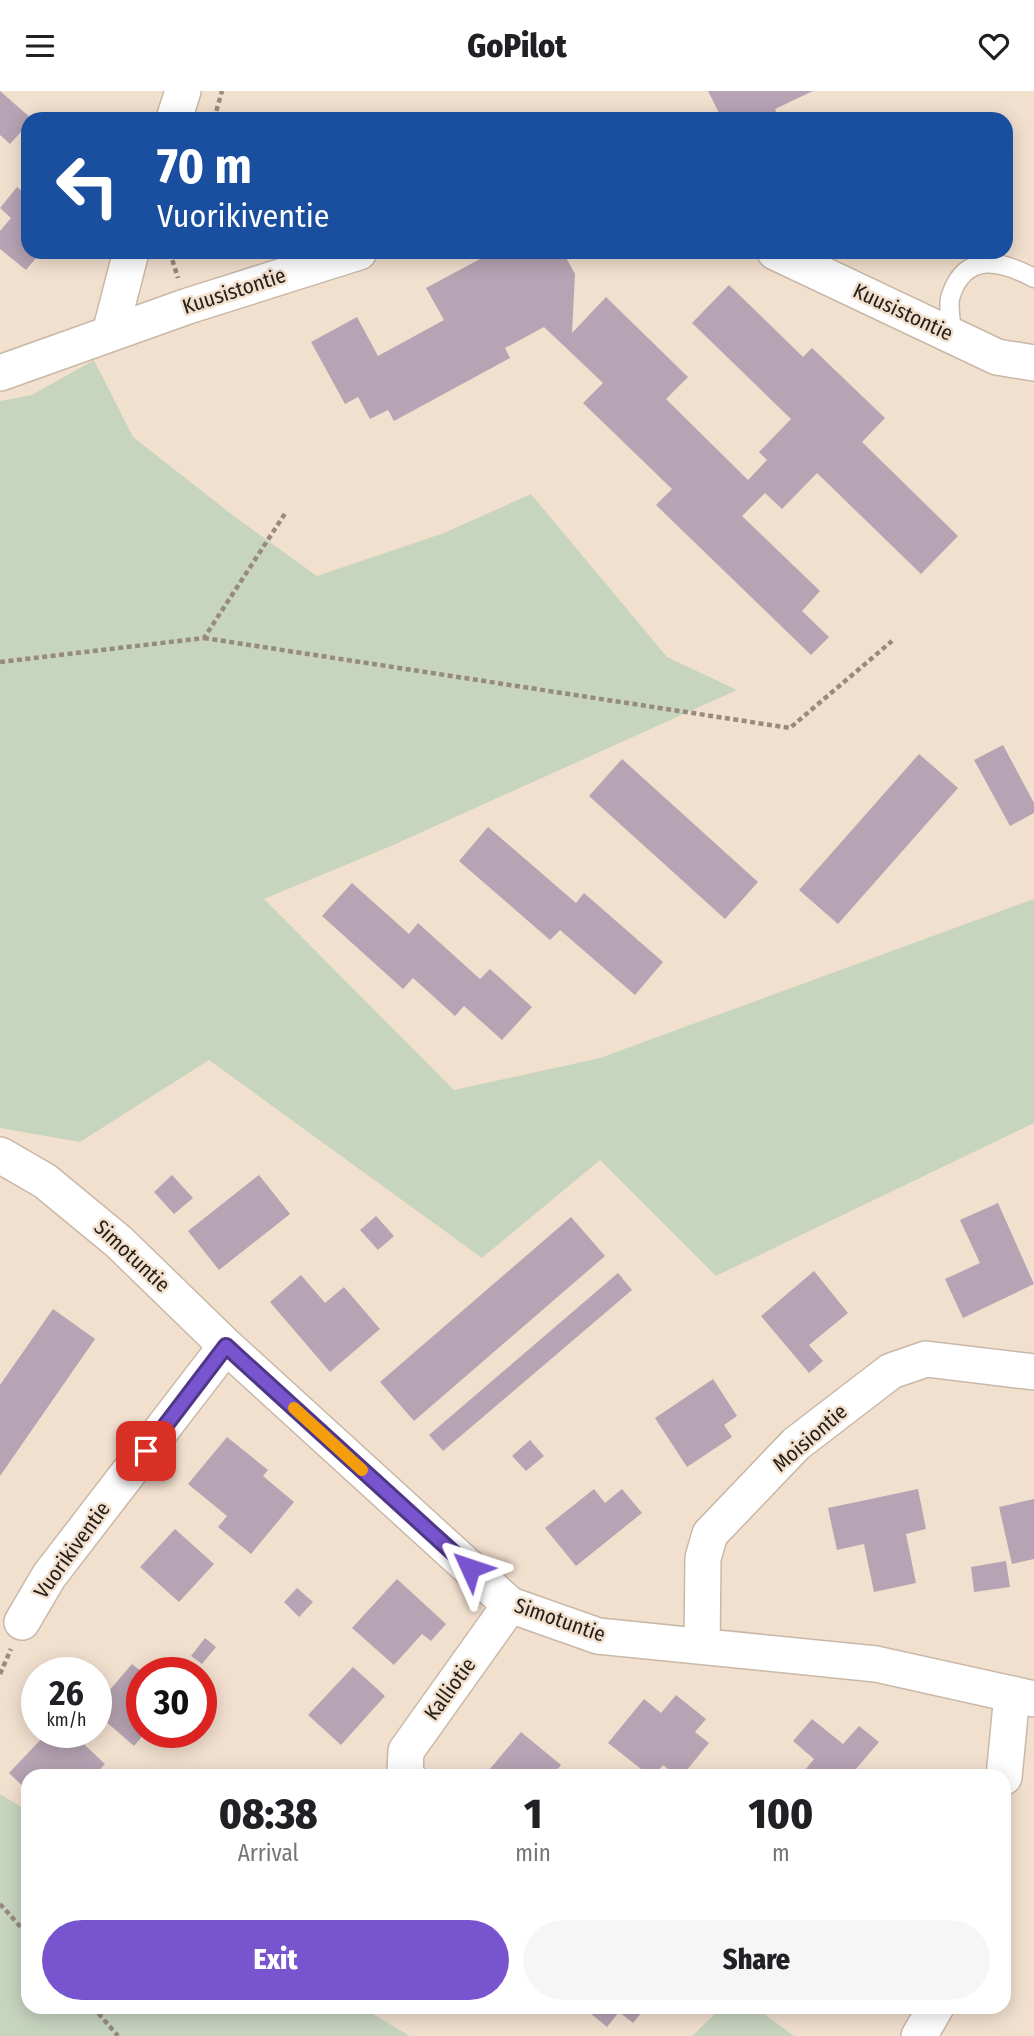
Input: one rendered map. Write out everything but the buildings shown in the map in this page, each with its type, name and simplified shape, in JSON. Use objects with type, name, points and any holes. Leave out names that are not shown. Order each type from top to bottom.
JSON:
[{"type":"street","points":[[176,112],[183,91]]},
{"type":"street","points":[[110,333],[129,259]]},
{"type":"street","name":"Kuusistontie","points":[[0,373],[188,306],[337,259]]},
{"type":"street","name":"Kuusistontie","points":[[790,259],[997,357],[1034,363]]},
{"type":"street","name":"Simotuntie","points":[[0,1155],[45,1181],[119,1242],[226,1346],[510,1605],[598,1636],[876,1664],[1023,1696]]},
{"type":"street","name":"Vuorikiventie","points":[[22,1622],[49,1576],[226,1346]]},
{"type":"street","name":"Moisiontie","points":[[702,1646],[703,1557],[710,1534],[796,1444],[891,1371],[926,1359],[1034,1372]]},
{"type":"street","name":"Kalliotie","points":[[405,1769],[406,1751],[510,1605]]},
{"type":"street","points":[[1006,1769],[1023,1696]]},
{"type":"street","points":[[919,2036],[932,2014]]},
{"type":"lane","points":[[952,334],[949,298],[958,280],[975,265],[994,262],[1018,269],[1034,278]]},
{"type":"path","points":[[216,112],[222,91]]},
{"type":"path","points":[[204,638],[286,512]]},
{"type":"path","points":[[0,662],[204,638],[790,727],[892,641]]},
{"type":"path","points":[[0,1904],[21,1927]]},
{"type":"path","points":[[99,2014],[118,2036]]},
{"type":"green space","points":[[94,360],[133,437],[235,517],[317,576],[444,533],[531,494],[667,657],[737,690],[391,846],[264,899],[454,1090],[600,1058],[1034,899],[1034,1123],[716,1276],[600,1160],[482,1258],[209,1060],[80,1142],[0,1128],[0,401],[32,395]]},
{"type":"green space","points":[[0,1794],[21,1807],[21,2014],[373,2014],[410,2036],[0,2036]]},
{"type":"green space","points":[[715,2014],[764,2014],[794,2036],[692,2036]]},
{"type":"slow traffic","points":[[294,1408],[362,1470]]},
{"type":"route","points":[[146,1451],[226,1346],[470,1568]]}]
